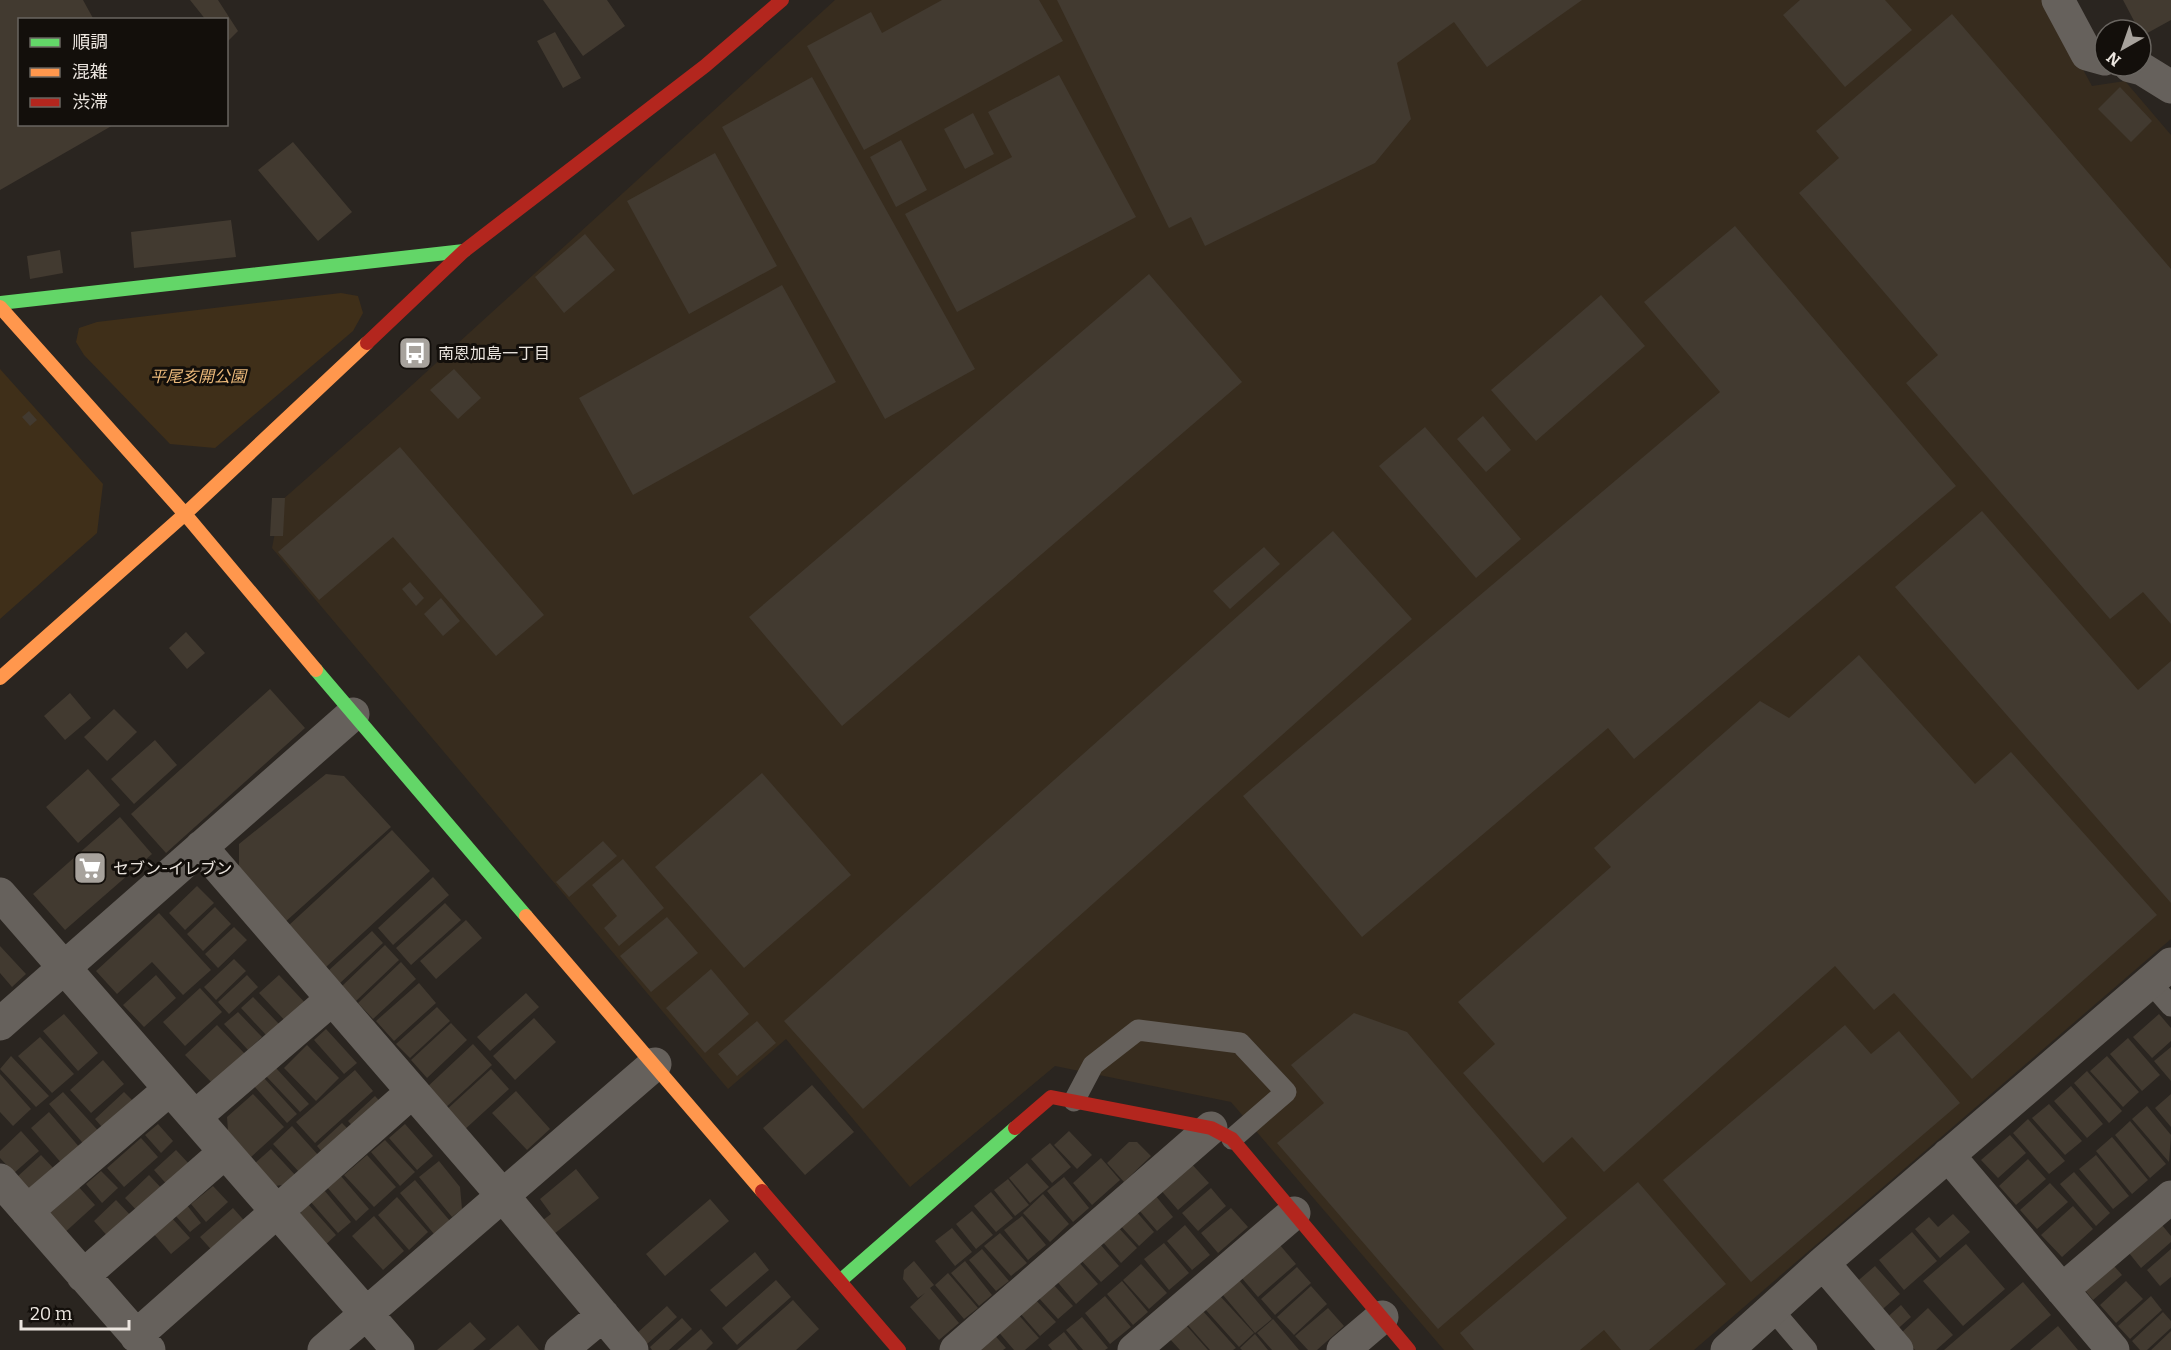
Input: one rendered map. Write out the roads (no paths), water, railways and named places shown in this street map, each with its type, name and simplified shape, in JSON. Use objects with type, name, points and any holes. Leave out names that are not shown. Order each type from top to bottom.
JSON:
[{"type":"street","points":[[0,678],[185,514],[464,250],[705,66],[782,0]]},
{"type":"street","points":[[2058,0],[2087,54],[2093,56]]},
{"type":"street","points":[[2153,76],[2171,87]]},
{"type":"street","points":[[0,305],[464,250]]},
{"type":"street","points":[[0,305],[185,514],[353,714],[656,1064],[899,1350]]},
{"type":"street","points":[[0,1024],[353,714]]},
{"type":"street","points":[[201,847],[503,1196],[632,1350]]},
{"type":"street","points":[[0,894],[398,1350]]},
{"type":"street","points":[[1727,1350],[1948,1155],[2164,984]]},
{"type":"street","points":[[195,1117],[332,999]]},
{"type":"street","points":[[324,1350],[656,1064]]},
{"type":"street","points":[[170,1089],[10,1199],[142,1343],[277,1210],[412,1092]]},
{"type":"street","points":[[840,1281],[1051,1097],[1222,1134],[1294,1213],[1409,1350]]},
{"type":"street","points":[[956,1350],[1222,1134]]},
{"type":"street","points":[[83,1276],[225,1152]]},
{"type":"street","points":[[1948,1155],[2113,1350]]},
{"type":"street","points":[[2062,1290],[2171,1197]]},
{"type":"street","points":[[1134,1350],[1294,1213]]},
{"type":"street","points":[[1823,1263],[1897,1350]]},
{"type":"street","points":[[561,1350],[603,1315]]},
{"type":"street","points":[[1343,1350],[1382,1317]]},
{"type":"lane","points":[[1074,1101],[1093,1065],[1138,1030],[1240,1043],[1286,1092],[1222,1134]]},
{"type":"lane","points":[[1772,1309],[1807,1350]]},
{"type":"place","name":"南恩加島一丁目","points":[[415,353]]},
{"type":"place","name":"セブン-イレブン","points":[[90,868]]},
{"type":"park label","name":"平尾亥開公園","points":[[198,376]]}]
